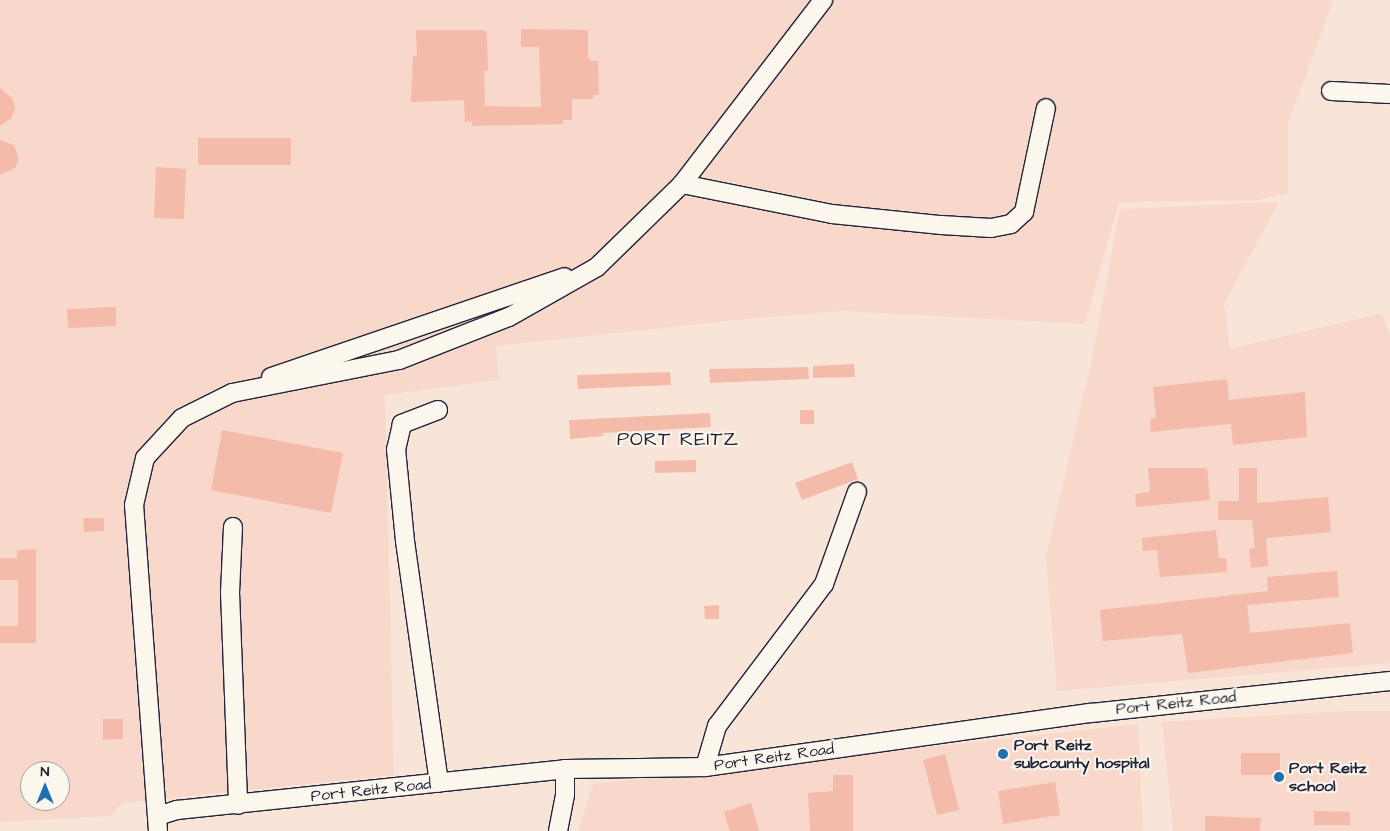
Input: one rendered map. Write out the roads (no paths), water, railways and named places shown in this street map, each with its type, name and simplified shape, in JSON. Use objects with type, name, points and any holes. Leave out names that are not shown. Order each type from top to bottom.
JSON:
[{"type":"street","points":[[232,393],[399,360],[509,317],[597,266],[682,184],[823,0]]},
{"type":"street","points":[[1331,91],[1390,94]]},
{"type":"street","points":[[682,184],[832,214],[941,226],[991,228],[1011,224],[1024,212],[1046,108]]},
{"type":"street","points":[[158,823],[154,799],[134,506],[145,458],[182,418],[232,393],[386,335],[597,266]]},
{"type":"street","points":[[438,410],[402,424],[396,449],[405,542],[439,783]]},
{"type":"street","points":[[704,767],[717,726],[824,584],[834,565],[857,492]]},
{"type":"street","points":[[233,527],[230,592],[238,805]]},
{"type":"street","name":"Port Reitz Road","points":[[158,823],[177,810],[565,769],[704,767],[1091,713],[1390,681]]},
{"type":"street","points":[[558,831],[566,795],[565,769]]},
{"type":"place","name":"Port Reitz subcounty hospital","points":[[1003,754]]},
{"type":"place","name":"Port Reitz school","points":[[1279,777]]},
{"type":"district","name":"PORT REITZ","points":[[678,440]]}]
